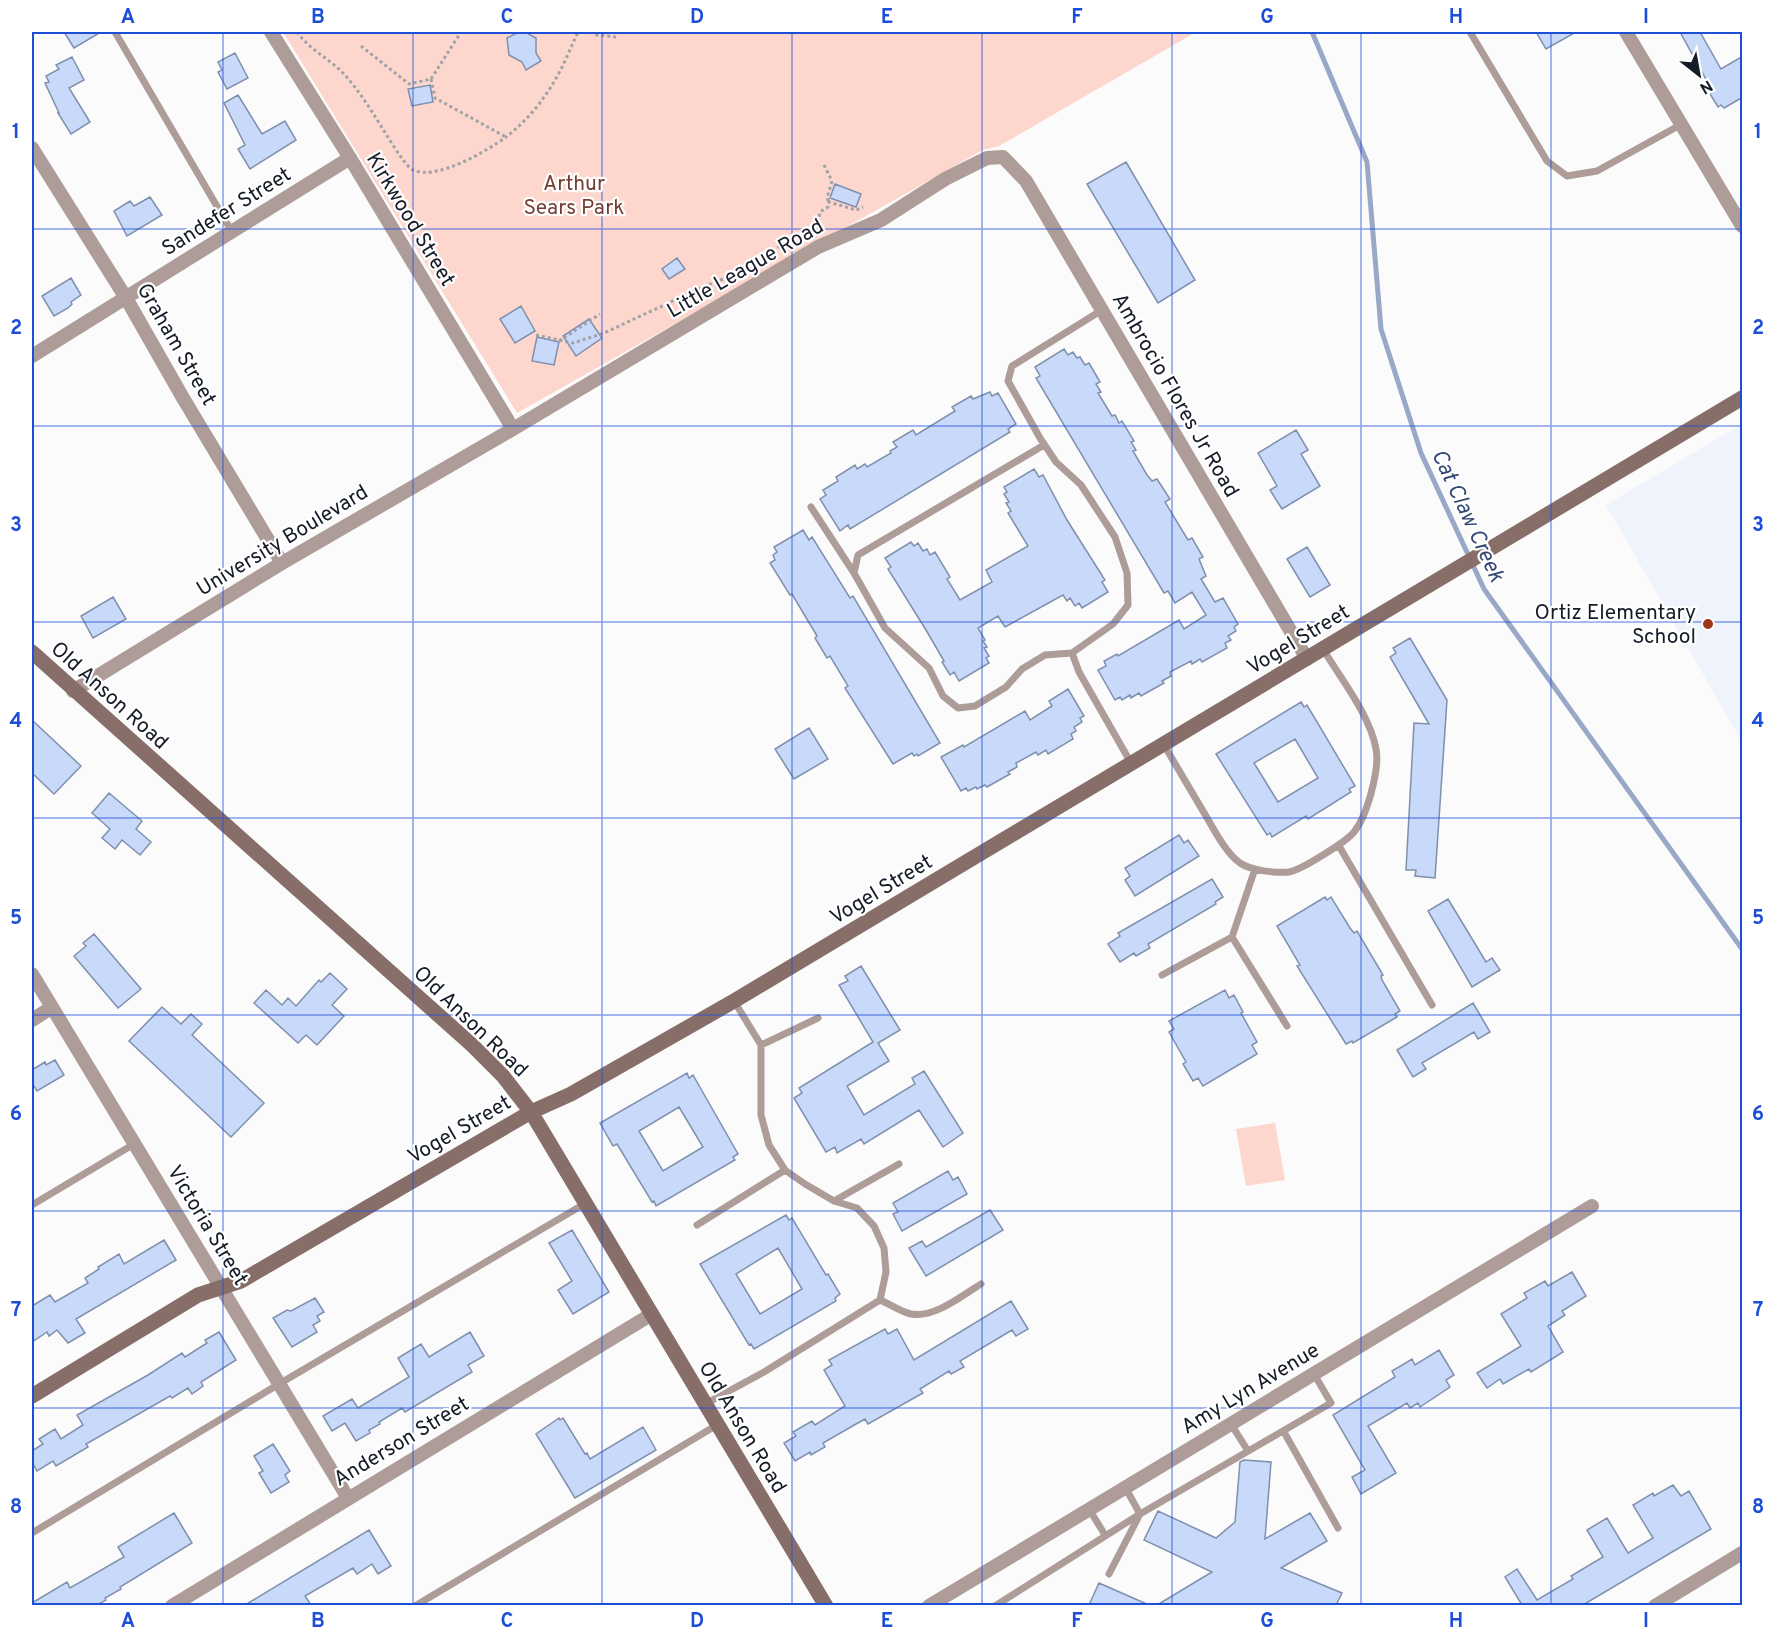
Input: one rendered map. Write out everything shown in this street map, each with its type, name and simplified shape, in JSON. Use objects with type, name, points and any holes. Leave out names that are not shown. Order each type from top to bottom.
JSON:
[{"type":"street","name":"Kirkwood Street","points":[[271,32],[350,158],[513,429]]},
{"type":"street","points":[[1626,32],[1743,226]]},
{"type":"street","name":"Graham Street","points":[[32,148],[126,298],[282,563]]},
{"type":"street","name":"Ambrocio Flores Jr Road","points":[[1003,157],[1026,181],[1306,659]]},
{"type":"street","name":"Little League Road","points":[[513,429],[818,247],[881,220],[945,179],[987,158],[1003,157]]},
{"type":"street","name":"Sandefer Street","points":[[32,356],[350,158]]},
{"type":"street","name":"Vogel Street","points":[[32,1395],[198,1295],[241,1281],[531,1112],[571,1094],[734,1001],[1743,398]]},
{"type":"street","name":"University Boulevard","points":[[73,691],[282,563],[513,429]]},
{"type":"street","name":"Old Anson Road","points":[[32,652],[472,1045],[503,1076],[531,1112],[826,1605]]},
{"type":"street","name":"Victoria Street","points":[[32,974],[348,1498]]},
{"type":"street","points":[[32,1020],[51,1008]]},
{"type":"street","name":"Amy Lyn Avenue","points":[[929,1605],[1592,1206]]},
{"type":"street","name":"Anderson Street","points":[[172,1605],[652,1314]]},
{"type":"street","points":[[1655,1605],[1743,1553]]},
{"type":"lane","points":[[115,32],[232,232]]},
{"type":"lane","points":[[1470,32],[1548,161],[1567,176],[1597,171],[1682,124]]},
{"type":"lane","points":[[811,507],[854,573],[885,628],[929,668],[943,696],[958,708],[975,706],[1006,687],[1022,669],[1046,655],[1072,653],[1113,624],[1128,605],[1127,573],[1115,537],[1081,485],[1056,462],[1044,445],[1008,381],[1012,366],[1102,310]]},
{"type":"lane","points":[[854,573],[858,555],[1044,445]]},
{"type":"lane","points":[[1164,745],[1230,853],[1242,864],[1256,869],[1291,872],[1339,846],[1354,832],[1366,811],[1374,778],[1376,750],[1364,715],[1323,649]]},
{"type":"lane","points":[[1072,653],[1079,672],[1132,764]]},
{"type":"lane","points":[[1339,846],[1432,1005]]},
{"type":"lane","points":[[1162,975],[1232,937],[1256,869]]},
{"type":"lane","points":[[1232,937],[1287,1026]]},
{"type":"lane","points":[[705,1405],[764,1372],[880,1300],[886,1272],[884,1248],[874,1226],[857,1208],[834,1201],[804,1184],[786,1170],[769,1145],[760,1115],[761,1045],[734,1001]]},
{"type":"lane","points":[[761,1045],[818,1018]]},
{"type":"lane","points":[[32,1205],[134,1144]]},
{"type":"lane","points":[[834,1201],[899,1164]]},
{"type":"lane","points":[[697,1225],[786,1170]]},
{"type":"lane","points":[[32,1533],[586,1203]]},
{"type":"lane","points":[[880,1300],[909,1314],[934,1312],[981,1284]]},
{"type":"lane","points":[[995,1605],[1105,1535],[1331,1403],[1313,1374]]},
{"type":"lane","points":[[1231,1424],[1248,1451]]},
{"type":"lane","points":[[415,1605],[717,1425]]},
{"type":"lane","points":[[1284,1432],[1338,1528]]},
{"type":"lane","points":[[1125,1487],[1140,1514]]},
{"type":"lane","points":[[1089,1509],[1105,1535]]},
{"type":"lane","points":[[1109,1574],[1140,1514]]},
{"type":"path","points":[[297,32],[350,81],[403,160],[412,169],[421,172],[445,169],[470,158],[506,137],[544,98],[558,77],[578,32]]},
{"type":"path","points":[[461,32],[431,79],[435,98],[506,137]]},
{"type":"path","points":[[590,32],[616,37]]},
{"type":"path","points":[[361,46],[409,84],[431,79]]},
{"type":"path","points":[[536,335],[573,343],[588,339],[731,276],[819,223],[820,212],[828,207],[827,198],[832,181],[824,165]]},
{"type":"path","points":[[829,202],[856,210],[863,207]]},
{"type":"path","points":[[559,341],[600,314]]},
{"type":"shaded area","name":"Ortiz Elementary School","points":[[1742,424],[1742,742],[1606,505]]},
{"type":"green space","name":"Arthur Sears Park","points":[[283,32],[1196,32],[999,146],[983,150],[517,413]]},
{"type":"green space","points":[[1275,1123],[1285,1180],[1246,1186],[1236,1129]]},
{"type":"building","points":[[64,32],[101,32],[74,48]]},
{"type":"building","points":[[519,32],[525,32],[536,38],[536,53],[541,61],[526,70],[522,62],[509,55],[507,38]]},
{"type":"building","points":[[1536,32],[1576,32],[1546,49]]},
{"type":"building","points":[[1680,32],[1700,32],[1721,69],[1743,56],[1743,97],[1724,108],[1721,105],[1718,107],[1710,94],[1713,92]]},
{"type":"building","points":[[235,53],[248,78],[227,89],[218,72],[222,70],[218,62]]},
{"type":"building","points":[[72,57],[84,80],[69,88],[90,122],[71,134],[58,113],[45,83],[49,82],[46,76],[59,69],[56,65]]},
{"type":"building","points":[[430,85],[433,102],[412,106],[408,89]]},
{"type":"building","points":[[238,95],[262,134],[285,121],[296,140],[250,169],[238,149],[245,145],[224,103]]},
{"type":"building","points":[[1126,162],[1195,280],[1158,303],[1087,184]]},
{"type":"building","points":[[835,184],[861,194],[856,207],[830,198]]},
{"type":"building","points":[[150,197],[162,215],[127,236],[114,211],[130,201],[134,206]]},
{"type":"building","points":[[677,258],[685,269],[669,279],[662,269]]},
{"type":"building","points":[[71,278],[81,295],[71,302],[68,308],[54,316],[42,296]]},
{"type":"building","points":[[521,306],[535,331],[515,343],[500,319]]},
{"type":"building","points":[[589,319],[602,338],[576,356],[563,336]]},
{"type":"building","points":[[537,337],[559,342],[554,365],[532,361]]},
{"type":"building","points":[[1064,349],[1068,355],[1073,352],[1077,358],[1080,357],[1085,365],[1089,363],[1100,382],[1096,384],[1101,392],[1098,393],[1112,416],[1115,415],[1119,423],[1122,421],[1134,441],[1131,442],[1136,450],[1133,451],[1147,475],[1152,481],[1157,479],[1170,499],[1165,502],[1188,540],[1192,538],[1203,557],[1199,559],[1206,576],[1201,579],[1215,602],[1223,598],[1238,624],[1234,627],[1236,631],[1228,636],[1231,640],[1225,643],[1227,648],[1202,662],[1200,659],[1192,664],[1191,661],[1170,672],[1171,676],[1162,681],[1164,683],[1141,696],[1139,693],[1122,700],[1120,697],[1115,700],[1098,670],[1106,666],[1104,661],[1117,654],[1118,656],[1179,620],[1184,629],[1206,615],[1192,592],[1175,603],[1168,591],[1164,593],[1036,378],[1040,376],[1035,367]]},
{"type":"building","points":[[990,392],[992,396],[998,393],[1016,424],[1008,429],[1010,432],[850,529],[848,525],[840,531],[820,499],[826,495],[823,490],[838,481],[836,477],[855,465],[857,469],[865,464],[867,467],[891,453],[890,451],[897,447],[893,442],[913,430],[916,435],[955,411],[952,407],[971,396],[973,399]]},
{"type":"building","points":[[1296,430],[1308,450],[1301,454],[1320,486],[1282,509],[1270,490],[1277,486],[1258,453]]},
{"type":"building","points":[[1034,469],[1039,477],[1043,475],[1067,520],[1105,580],[1102,582],[1108,592],[1082,608],[1079,603],[1075,606],[1070,598],[1067,601],[1063,595],[1005,627],[998,616],[978,628],[985,640],[983,641],[987,647],[984,648],[989,656],[986,658],[989,663],[959,681],[954,672],[950,675],[942,662],[944,661],[888,569],[891,567],[885,558],[911,542],[914,546],[918,543],[923,551],[927,549],[930,555],[935,552],[950,577],[947,579],[960,600],[992,582],[986,570],[1028,546],[1008,513],[1011,511],[1006,503],[1009,502],[1004,494],[1007,492],[1004,487]]},
{"type":"building","points":[[803,530],[809,540],[812,537],[850,598],[853,596],[940,743],[918,756],[912,753],[893,764],[845,688],[848,686],[830,656],[827,658],[792,594],[790,595],[770,563],[775,560],[773,555],[777,552],[774,547]]},
{"type":"building","points":[[1307,547],[1330,585],[1310,597],[1287,559]]},
{"type":"building","points":[[113,597],[126,619],[93,638],[81,616]]},
{"type":"building","points":[[1410,638],[1447,700],[1435,878],[1415,876],[1416,870],[1406,870],[1414,723],[1429,724],[1390,657],[1396,653],[1393,648]]},
{"type":"building","points":[[1068,689],[1084,716],[1080,718],[1082,722],[1074,727],[1076,731],[1071,734],[1073,739],[1048,754],[1046,750],[1038,755],[1036,752],[1016,763],[1017,767],[1008,772],[1010,774],[987,787],[985,785],[977,789],[976,787],[968,791],[966,788],[961,791],[941,757],[963,745],[964,747],[1025,711],[1030,720],[1052,706],[1049,701]]},
{"type":"building","points":[[1301,702],[1304,707],[1307,705],[1355,786],[1349,789],[1351,792],[1308,819],[1306,816],[1272,837],[1270,833],[1267,835],[1216,754]],"holes":[[[1295,739],[1318,778],[1278,802],[1254,763]]]},
{"type":"building","points":[[32,720],[81,766],[54,794],[32,773]]},
{"type":"building","points":[[809,728],[828,759],[794,779],[775,749]]},
{"type":"building","points":[[109,793],[142,821],[136,829],[151,842],[140,855],[122,840],[115,849],[102,838],[110,829],[92,813]]},
{"type":"building","points":[[1179,835],[1184,843],[1188,840],[1199,856],[1135,896],[1125,880],[1130,876],[1125,868]]},
{"type":"building","points":[[1212,879],[1223,897],[1215,902],[1216,904],[1148,944],[1150,948],[1136,956],[1134,953],[1120,962],[1108,944],[1120,936],[1118,933]]},
{"type":"building","points":[[1325,897],[1327,900],[1331,897],[1350,928],[1354,933],[1357,931],[1383,975],[1382,980],[1400,1011],[1395,1014],[1397,1017],[1353,1043],[1352,1041],[1346,1044],[1297,966],[1300,965],[1277,926]]},
{"type":"building","points":[[1448,899],[1486,962],[1492,958],[1500,970],[1472,987],[1428,911]]},
{"type":"building","points":[[94,934],[141,989],[118,1008],[74,956],[86,946],[83,943]]},
{"type":"building","points":[[861,966],[900,1030],[878,1043],[889,1061],[847,1086],[864,1115],[915,1084],[912,1078],[924,1071],[963,1133],[943,1147],[919,1110],[864,1144],[861,1139],[837,1153],[835,1147],[826,1152],[794,1098],[802,1093],[799,1088],[873,1042],[839,985],[848,981],[845,976]]},
{"type":"building","points":[[330,973],[347,989],[332,1005],[344,1016],[317,1045],[306,1035],[298,1043],[254,1003],[266,990],[282,1005],[288,998],[296,1006],[319,980],[321,982]]},
{"type":"building","points":[[1225,990],[1229,998],[1234,995],[1243,1012],[1241,1013],[1257,1042],[1252,1045],[1257,1054],[1203,1086],[1198,1078],[1193,1081],[1183,1064],[1186,1062],[1169,1032],[1174,1029],[1169,1021]]},
{"type":"building","points":[[1473,1003],[1490,1032],[1478,1039],[1474,1032],[1422,1063],[1426,1069],[1413,1077],[1397,1050]]},
{"type":"building","points":[[162,1007],[181,1024],[191,1014],[202,1024],[192,1035],[264,1103],[231,1137],[129,1041]]},
{"type":"building","points":[[55,1060],[64,1075],[37,1091],[32,1083],[32,1070],[45,1062],[46,1065]]},
{"type":"building","points":[[687,1073],[689,1078],[693,1075],[738,1154],[733,1157],[735,1160],[656,1206],[617,1144],[613,1146],[600,1123]],"holes":[[[679,1107],[703,1147],[663,1171],[639,1131]]]},
{"type":"building","points":[[948,1171],[953,1180],[958,1177],[967,1194],[902,1231],[893,1214],[898,1212],[893,1203]]},
{"type":"building","points":[[990,1210],[1003,1230],[926,1276],[909,1248],[922,1241],[926,1247]]},
{"type":"building","points":[[786,1215],[789,1220],[792,1218],[840,1294],[835,1298],[836,1301],[754,1349],[751,1344],[749,1345],[700,1264]],"holes":[[[778,1248],[802,1289],[760,1314],[736,1274]]]},
{"type":"building","points":[[572,1230],[609,1292],[573,1314],[558,1290],[572,1281],[549,1243]]},
{"type":"building","points":[[164,1240],[176,1260],[76,1319],[85,1333],[68,1343],[57,1330],[49,1336],[47,1332],[32,1342],[32,1306],[50,1295],[55,1302],[88,1283],[85,1278],[119,1254],[124,1264]]},
{"type":"building","points":[[1572,1272],[1586,1296],[1562,1311],[1565,1315],[1548,1326],[1563,1352],[1531,1372],[1529,1369],[1503,1384],[1500,1379],[1487,1388],[1477,1373],[1521,1346],[1501,1314],[1527,1298],[1524,1293],[1545,1281],[1548,1286]]},
{"type":"building","points":[[315,1298],[324,1312],[317,1316],[320,1321],[313,1325],[317,1332],[292,1347],[273,1318]]},
{"type":"building","points":[[1011,1301],[1028,1329],[1016,1336],[1012,1330],[960,1361],[964,1367],[951,1374],[949,1371],[920,1389],[923,1393],[868,1424],[865,1419],[823,1443],[825,1447],[811,1455],[810,1452],[795,1461],[784,1443],[796,1436],[793,1432],[812,1421],[815,1425],[845,1406],[824,1370],[832,1365],[829,1360],[885,1329],[888,1334],[897,1329],[914,1360]]},
{"type":"building","points":[[219,1332],[236,1360],[201,1382],[203,1386],[192,1394],[188,1388],[172,1398],[170,1396],[86,1444],[88,1447],[56,1466],[53,1461],[37,1471],[32,1462],[32,1451],[43,1444],[39,1439],[55,1429],[61,1439],[83,1425],[77,1415],[182,1353],[185,1357],[207,1343],[205,1340]]},
{"type":"building","points":[[470,1332],[484,1356],[468,1365],[472,1372],[405,1412],[402,1408],[379,1422],[380,1424],[369,1430],[370,1433],[356,1441],[345,1423],[332,1431],[323,1416],[352,1399],[358,1408],[409,1377],[398,1358],[421,1344],[429,1357]]},
{"type":"building","points":[[1439,1350],[1454,1375],[1446,1380],[1450,1387],[1420,1407],[1418,1403],[1410,1408],[1407,1403],[1368,1426],[1396,1473],[1361,1494],[1352,1477],[1365,1470],[1333,1415],[1395,1377],[1392,1371],[1412,1359],[1415,1365]]},
{"type":"building","points":[[559,1418],[560,1420],[563,1418],[590,1459],[643,1427],[656,1450],[575,1498],[536,1434]]},
{"type":"building","points":[[273,1444],[290,1471],[285,1475],[289,1482],[271,1493],[259,1473],[263,1471],[254,1456]]},
{"type":"building","points":[[1244,1460],[1271,1462],[1265,1539],[1310,1513],[1327,1541],[1281,1568],[1342,1593],[1336,1605],[1157,1605],[1212,1572],[1144,1540],[1158,1511],[1216,1538],[1235,1522],[1240,1462]]},
{"type":"building","points":[[1673,1485],[1681,1496],[1689,1491],[1711,1529],[1583,1605],[1522,1605],[1505,1577],[1517,1569],[1537,1600],[1573,1579],[1571,1576],[1603,1557],[1587,1530],[1607,1518],[1628,1553],[1653,1538],[1633,1505]]},
{"type":"building","points":[[174,1513],[192,1543],[120,1587],[121,1589],[105,1598],[106,1600],[97,1605],[32,1605],[67,1582],[70,1588],[124,1557],[118,1547]]},
{"type":"building","points":[[369,1530],[391,1566],[378,1574],[372,1564],[357,1574],[353,1568],[305,1596],[311,1605],[245,1605]]},
{"type":"building","points":[[1099,1583],[1149,1605],[1089,1605]]},
{"type":"waterway","name":"Cat Claw Creek","points":[[1312,32],[1367,162],[1381,329],[1421,453],[1484,589],[1742,949]]},
{"type":"place","name":"Ortiz Elementary School","points":[[1708,624]]}]
